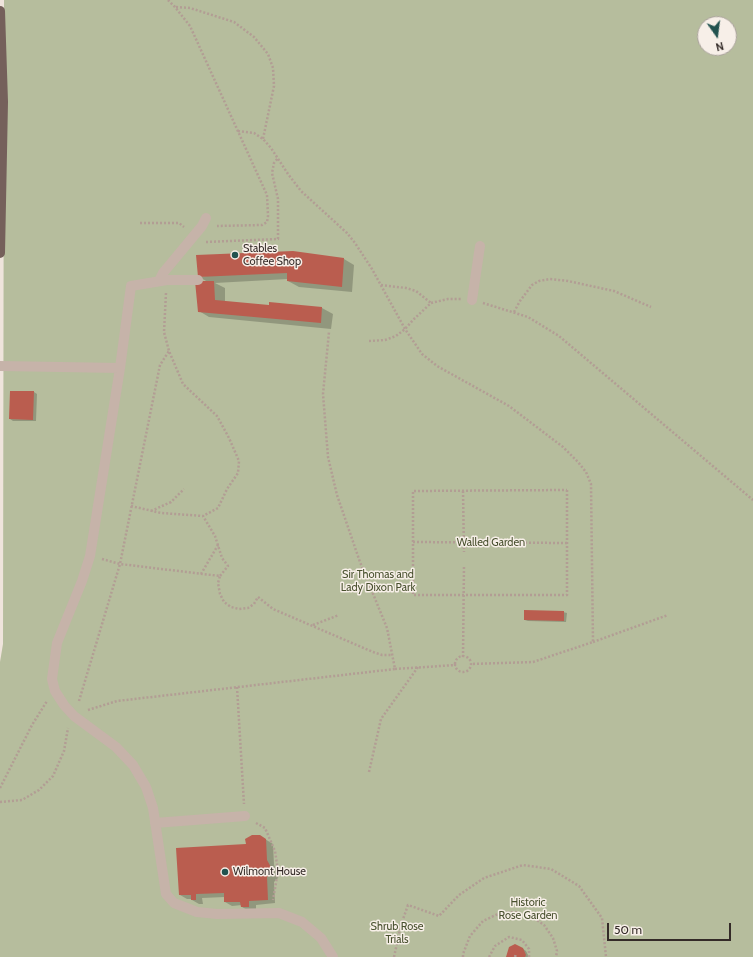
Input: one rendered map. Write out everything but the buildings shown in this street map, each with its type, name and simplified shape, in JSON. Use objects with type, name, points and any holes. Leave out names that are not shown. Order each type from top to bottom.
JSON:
[{"type":"main road","points":[[0,11],[3,102],[0,253]]},
{"type":"lane","points":[[163,281],[162,273],[204,222]]},
{"type":"lane","points":[[472,300],[480,246]]},
{"type":"lane","points":[[198,280],[163,281],[131,286],[120,368],[90,556],[82,581],[57,643],[52,679],[55,691],[64,705],[74,716],[116,748],[133,765],[146,788],[153,808],[166,894],[174,904],[204,913],[279,913],[302,922],[321,938],[332,957]]},
{"type":"lane","points":[[0,366],[120,368]]},
{"type":"lane","points":[[155,823],[245,816]]},
{"type":"path","points":[[168,0],[190,26],[267,195],[268,216],[267,222],[262,225],[204,222]]},
{"type":"path","points":[[175,7],[190,8],[234,22],[254,37],[268,54],[273,68],[274,86],[263,139]]},
{"type":"path","points":[[238,131],[254,133],[263,139],[301,191],[334,220],[351,238],[381,285],[405,329],[422,354],[437,366],[509,406],[563,447],[586,472],[591,484],[593,642]]},
{"type":"path","points":[[278,158],[274,163],[272,173],[278,199],[278,239]]},
{"type":"path","points":[[514,312],[532,285],[550,279],[568,281],[614,291],[651,307]]},
{"type":"path","points":[[131,506],[151,511],[202,516],[218,508],[227,489],[238,473],[239,460],[217,416],[183,384],[169,351],[164,332],[163,281]]},
{"type":"path","points":[[381,285],[406,288],[416,291],[431,303]]},
{"type":"path","points":[[369,340],[385,340],[396,336],[431,303],[448,299],[472,300],[528,317],[559,336],[753,500]]},
{"type":"path","points":[[329,332],[323,394],[328,457],[337,495],[360,562],[387,628],[395,669]]},
{"type":"path","points":[[0,802],[22,800],[39,790],[52,776],[64,751],[69,727],[74,716],[120,564],[160,365],[169,351]]},
{"type":"path","points":[[151,511],[171,502],[184,488]]},
{"type":"path","points":[[567,490],[567,595],[414,595],[413,542],[413,491],[567,490]]},
{"type":"path","points":[[464,491],[464,552]]},
{"type":"path","points":[[202,516],[209,525],[222,558],[228,566],[220,576],[218,583],[220,594],[224,602],[231,607],[239,609],[248,608],[254,604],[258,597],[273,608],[373,652],[382,655],[392,654]]},
{"type":"path","points":[[413,542],[567,543]]},
{"type":"path","points":[[201,574],[218,545]]},
{"type":"path","points":[[90,556],[120,564],[220,576]]},
{"type":"path","points":[[463,657],[464,565]]},
{"type":"path","points":[[312,625],[339,615]]},
{"type":"path","points":[[471,664],[532,662],[668,615]]},
{"type":"path","points":[[463,657],[468,658],[471,664],[468,670],[464,672],[459,671],[456,665],[459,658],[463,657]]},
{"type":"path","points":[[74,716],[94,707],[117,701],[395,669],[456,665]]},
{"type":"path","points":[[369,772],[381,719],[418,667]]},
{"type":"path","points":[[237,687],[245,816],[265,828],[275,851],[278,871],[271,914]]},
{"type":"path","points":[[0,788],[32,725],[43,706],[55,691]]},
{"type":"path","points":[[394,957],[401,926],[408,906],[439,916],[459,895],[484,878],[523,865],[551,869],[579,886],[602,918],[606,957]]},
{"type":"path","points":[[463,957],[470,936],[483,921],[500,913],[515,912],[531,916],[544,924],[553,938],[557,951],[556,957]]},
{"type":"path","points":[[489,957],[495,946],[509,937],[522,940],[529,949],[529,957]]},
{"type":"green space","name":"Sir Thomas and Lady Dixon Park","points":[[4,0],[753,0],[753,957],[0,957],[0,662],[3,644]]},
{"type":"place","name":"Stables Coffee Shop","points":[[235,255]]},
{"type":"place","name":"Wilmont House","points":[[225,872]]},
{"type":"park label","name":"Walled Garden","points":[[491,543]]},
{"type":"park label","name":"Historic Rose Garden","points":[[528,909]]},
{"type":"park label","name":"Shrub Rose Trials","points":[[397,933]]}]
